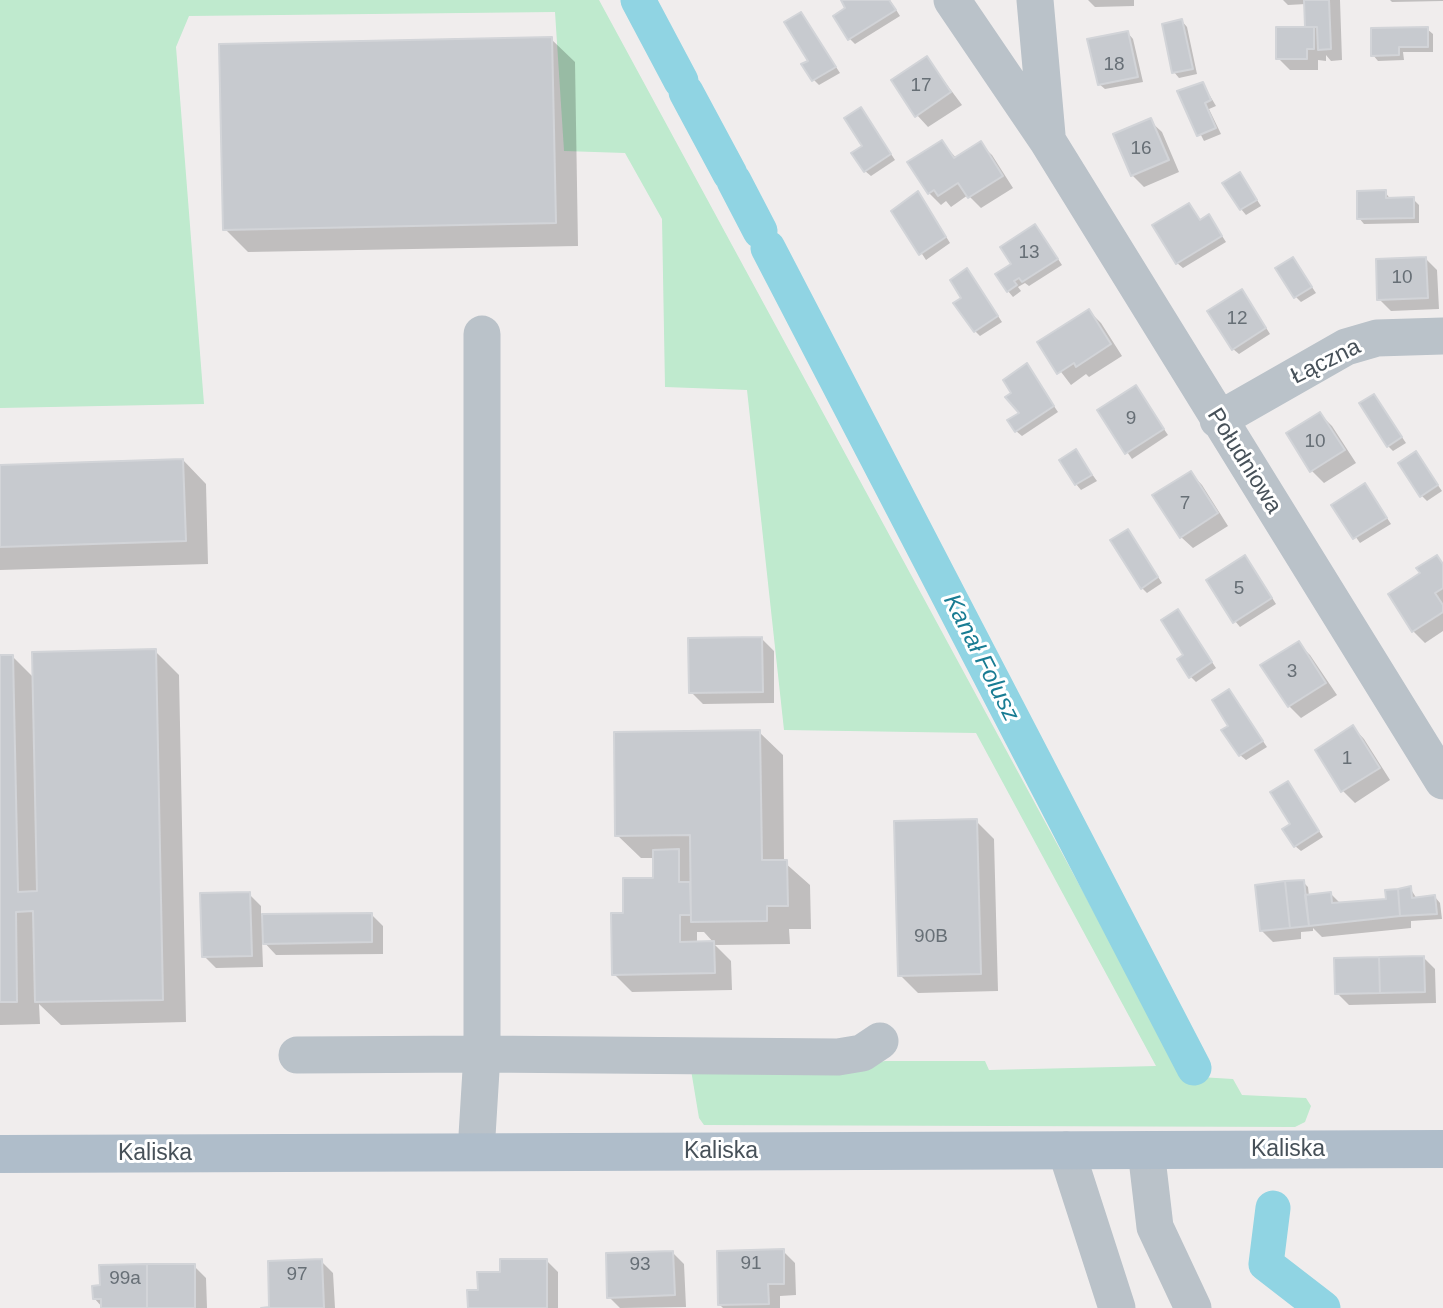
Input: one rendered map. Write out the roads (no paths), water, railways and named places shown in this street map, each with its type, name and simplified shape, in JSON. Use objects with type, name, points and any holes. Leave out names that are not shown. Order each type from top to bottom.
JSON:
[{"type":"main road","name":"Kaliska","points":[[0,1154],[1443,1149]]},
{"type":"street","name":"Południowa","points":[[952,0],[1047,140],[1218,421],[1443,781]]},
{"type":"street","name":"Południowa","points":[[1035,0],[1047,140]]},
{"type":"street","points":[[476,1152],[482,1054],[482,334]]},
{"type":"street","name":"Łączna","points":[[1218,421],[1346,347],[1377,338],[1443,336]]},
{"type":"street","points":[[297,1055],[838,1057],[862,1053],[880,1041]]},
{"type":"street","points":[[1066,1150],[1117,1308]]},
{"type":"street","points":[[1146,1150],[1155,1227],[1193,1308]]},
{"type":"waterway","name":"Kanał Folusz","points":[[638,0],[681,81]]},
{"type":"waterway","name":"Kanał Folusz","points":[[686,92],[730,174]]},
{"type":"waterway","name":"Kanał Folusz","points":[[734,181],[760,231]]},
{"type":"waterway","name":"Kanał Folusz","points":[[768,248],[1194,1068]]},
{"type":"waterway","name":"Kanał Folusz","points":[[1273,1208],[1266,1264],[1323,1308]]}]
